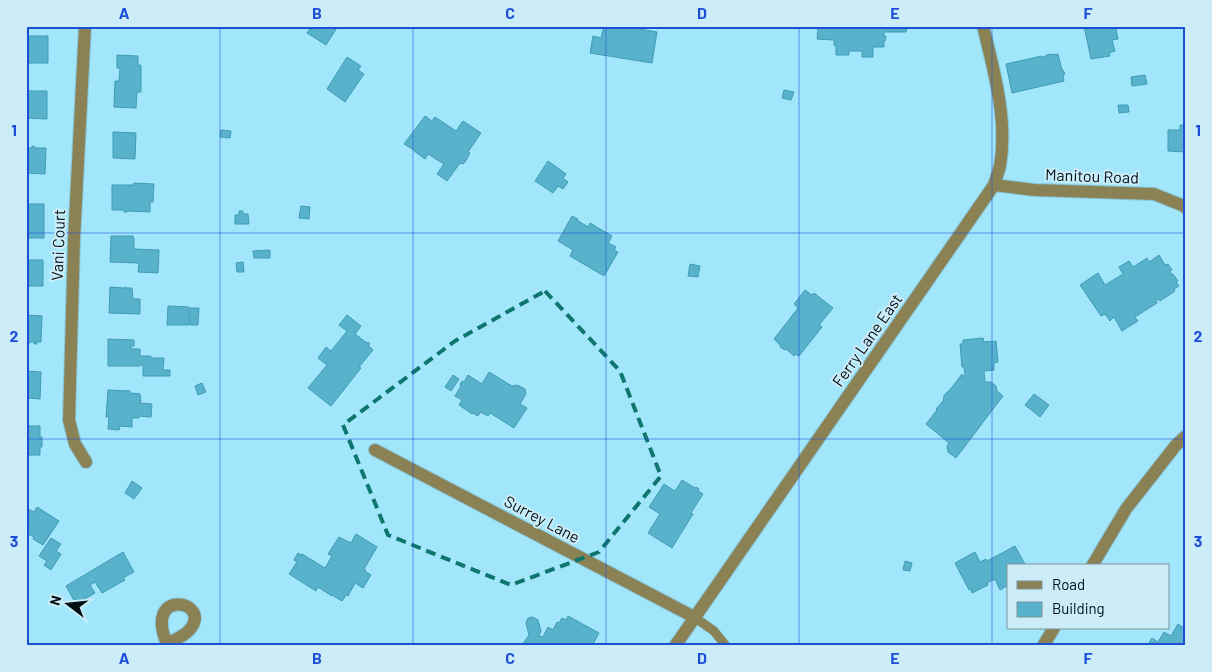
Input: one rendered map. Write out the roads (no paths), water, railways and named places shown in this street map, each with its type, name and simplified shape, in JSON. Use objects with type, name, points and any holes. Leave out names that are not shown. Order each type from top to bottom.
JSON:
[{"type":"street","name":"Vani Court","points":[[85,26],[74,240],[69,420],[75,444],[86,462]]},
{"type":"street","name":"Ferry Lane East","points":[[675,646],[994,185],[1002,150],[1001,120],[996,83],[983,26]]},
{"type":"street","name":"Manitou Road","points":[[994,185],[1035,190],[1154,194],[1186,208]]},
{"type":"street","points":[[1093,564],[1126,509],[1176,445],[1186,436]]},
{"type":"street","name":"Surrey Lane","points":[[375,450],[694,617]]},
{"type":"street","points":[[1043,646],[1053,630]]},
{"type":"lane","points":[[694,617],[714,632],[726,646]]}]
